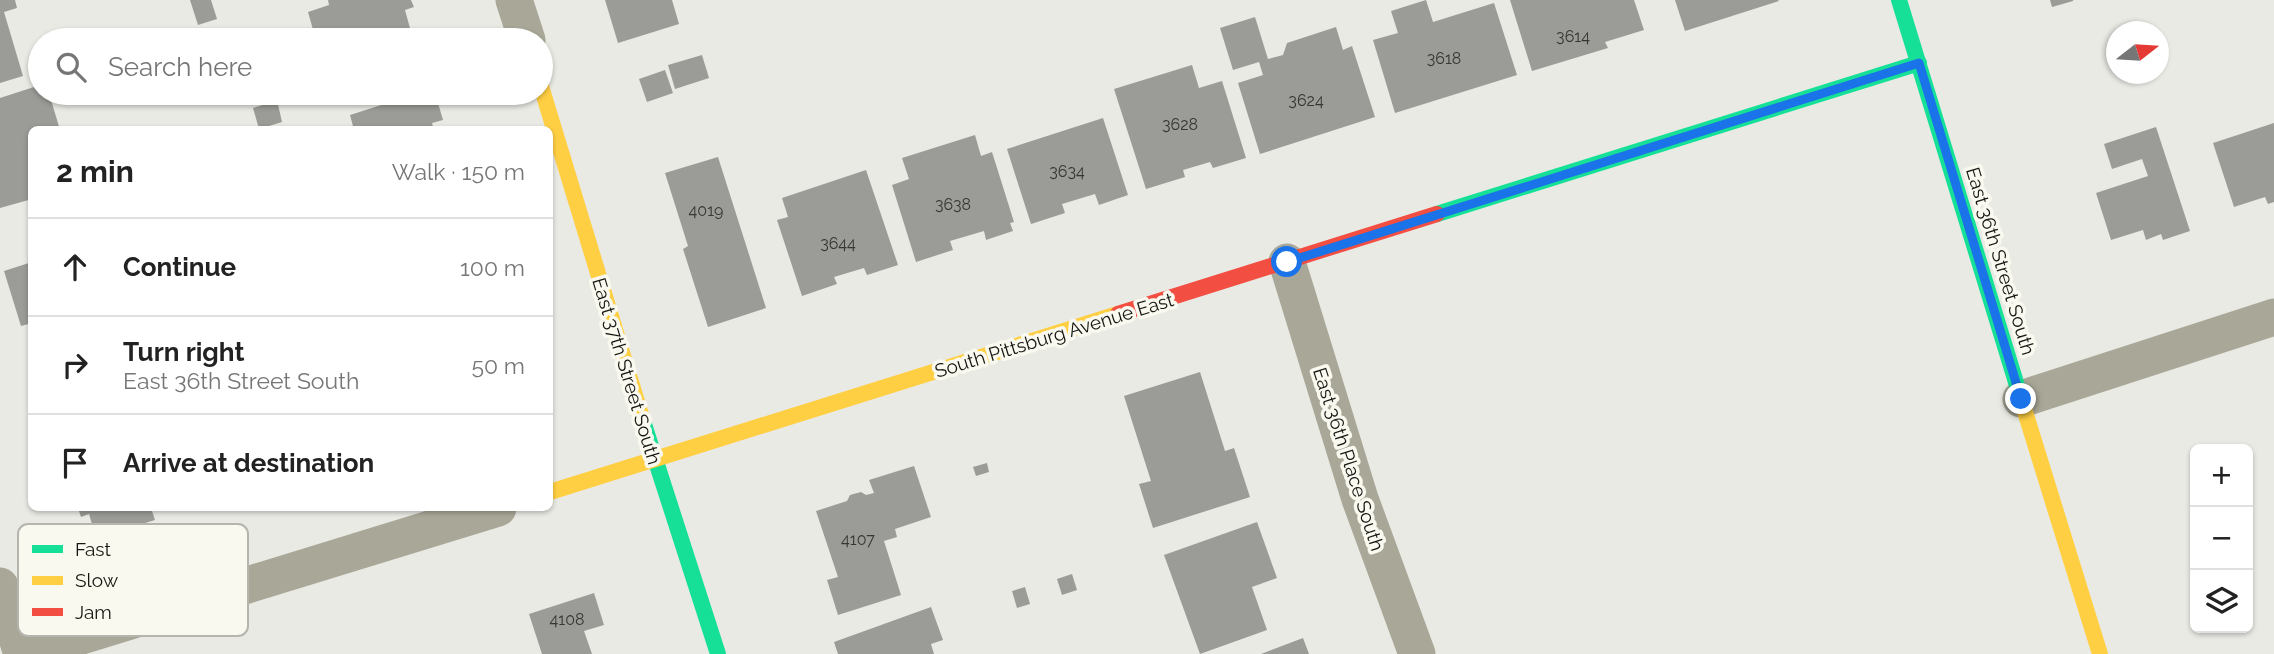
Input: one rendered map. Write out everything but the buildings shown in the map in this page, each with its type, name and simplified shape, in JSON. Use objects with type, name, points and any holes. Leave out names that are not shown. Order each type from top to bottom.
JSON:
[{"type":"street","points":[[514,0],[523,28]]},
{"type":"street","name":"East 36th Street South","points":[[1899,0],[2099,654]]},
{"type":"street","name":"South Pittsburg Avenue East","points":[[553,491],[1919,63]]},
{"type":"street","name":"East 37th Street South","points":[[547,105],[654,459],[718,654]]},
{"type":"street","name":"East 36th Place South","points":[[1287,262],[1360,499],[1418,654]]},
{"type":"street","points":[[2021,399],[2274,317]]},
{"type":"street","points":[[248,585],[488,511]]},
{"type":"street","points":[[0,586],[23,654],[82,636]]},
{"type":"traffic: fast","points":[[1899,0],[2022,402]]},
{"type":"traffic: fast","points":[[1437,214],[1919,63]]},
{"type":"traffic: fast","points":[[642,418],[718,654]]},
{"type":"traffic: slow","points":[[547,105],[642,418]]},
{"type":"traffic: slow","points":[[553,491],[1118,314]]},
{"type":"traffic: slow","points":[[2022,402],[2100,654]]},
{"type":"traffic: jam","points":[[1118,314],[1437,214]]},
{"type":"route","points":[[1287,262],[1919,63],[2021,399]]}]
